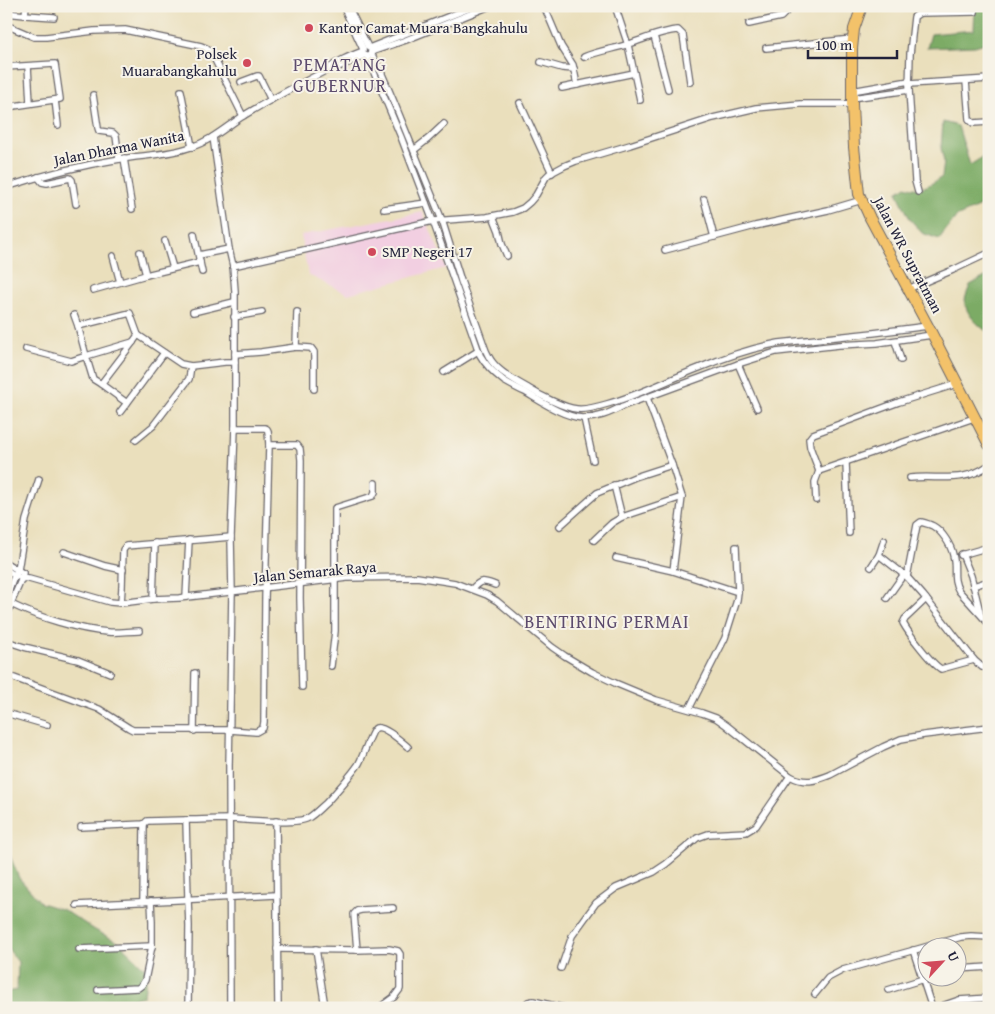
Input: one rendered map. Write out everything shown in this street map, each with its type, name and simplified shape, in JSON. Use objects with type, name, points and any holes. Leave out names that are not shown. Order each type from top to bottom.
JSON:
[{"type":"highway","name":"Jalan WR Supratman","points":[[862,6],[852,39],[852,98],[858,186],[862,200],[989,445]]},
{"type":"street","points":[[25,15],[26,6]]},
{"type":"street","points":[[356,6],[346,7],[367,51],[398,129],[433,221],[478,351],[487,366],[505,381],[538,400],[570,415],[584,418],[605,415],[623,406],[776,352],[840,345],[877,344],[895,341],[930,330]]},
{"type":"street","points":[[461,14],[475,6]]},
{"type":"street","points":[[461,14],[490,6]]},
{"type":"street","points":[[544,6],[561,46],[574,69],[576,85]]},
{"type":"street","points":[[616,6],[628,45],[640,100]]},
{"type":"street","points":[[749,24],[781,17],[792,6]]},
{"type":"street","points":[[918,192],[909,85],[914,17],[921,13],[974,12]]},
{"type":"street","points":[[6,13],[54,17]]},
{"type":"street","name":"Jalan Dharma Wanita","points":[[6,186],[57,172],[122,158],[192,147],[213,137],[243,116],[327,70],[334,69],[367,51],[461,14]]},
{"type":"street","points":[[6,26],[34,37],[125,30],[201,46],[212,54],[243,116]]},
{"type":"street","points":[[584,57],[678,30],[683,35],[690,82]]},
{"type":"street","points":[[654,36],[668,89]]},
{"type":"street","points":[[766,48],[852,39]]},
{"type":"street","points":[[367,51],[382,74],[442,220],[481,340],[490,360],[498,369],[540,395],[570,408],[589,409],[645,391],[700,367],[766,345],[930,330]]},
{"type":"street","points":[[541,62],[562,68],[574,69]]},
{"type":"street","points":[[6,67],[55,64],[60,99],[30,103],[6,109]]},
{"type":"street","points":[[28,66],[30,103]]},
{"type":"street","points":[[562,88],[634,73]]},
{"type":"street","points":[[241,82],[260,76],[271,100]]},
{"type":"street","points":[[233,266],[433,221],[492,216],[513,212],[523,208],[530,202],[546,177],[576,160],[713,118],[756,108],[852,98],[909,85],[989,79]]},
{"type":"street","points":[[966,81],[970,119],[974,123],[989,122]]},
{"type":"street","points":[[852,98],[909,85]]},
{"type":"street","points":[[181,91],[192,147]]},
{"type":"street","points":[[93,95],[99,132],[113,133],[116,136],[132,209]]},
{"type":"street","points":[[55,100],[58,125]]},
{"type":"street","points":[[520,102],[552,173]]},
{"type":"street","points":[[414,150],[444,124]]},
{"type":"street","points":[[213,137],[229,250],[233,266],[235,292],[235,428],[231,537],[229,819],[230,1008]]},
{"type":"street","points":[[38,177],[42,182],[47,183],[70,178],[76,204]]},
{"type":"street","points":[[704,200],[714,237]]},
{"type":"street","points":[[664,250],[862,200]]},
{"type":"street","points":[[384,209],[426,202]]},
{"type":"street","points":[[492,216],[507,256]]},
{"type":"street","points":[[194,234],[202,272]]},
{"type":"street","points":[[166,241],[173,268]]},
{"type":"street","points":[[199,256],[229,250]]},
{"type":"street","points":[[140,252],[146,275]]},
{"type":"street","points":[[908,289],[989,253]]},
{"type":"street","points":[[113,256],[120,282]]},
{"type":"street","points":[[93,290],[200,262]]},
{"type":"street","points":[[193,312],[234,302]]},
{"type":"street","points":[[234,317],[262,312]]},
{"type":"street","points":[[296,347],[297,312]]},
{"type":"street","points":[[78,326],[130,313],[138,335],[181,364],[191,366],[226,362],[261,352],[307,347],[314,350],[314,389]]},
{"type":"street","points":[[74,315],[93,379],[127,403]]},
{"type":"street","points":[[101,384],[138,335]]},
{"type":"street","points":[[895,341],[901,360]]},
{"type":"street","points":[[26,349],[71,361],[133,342]]},
{"type":"street","points":[[444,372],[478,351]]},
{"type":"street","points":[[120,412],[164,353]]},
{"type":"street","points":[[738,364],[757,408]]},
{"type":"street","points":[[136,440],[153,426],[188,379],[191,366]]},
{"type":"street","points":[[700,367],[704,377]]},
{"type":"street","points":[[816,500],[815,482],[819,471],[810,447],[809,439],[812,434],[899,402],[957,384]]},
{"type":"street","points":[[647,398],[682,497],[674,571]]},
{"type":"street","points":[[570,408],[570,415]]},
{"type":"street","points":[[584,418],[593,460]]},
{"type":"street","points":[[819,471],[974,418]]},
{"type":"street","points":[[6,675],[99,708],[133,730],[230,730],[256,732],[263,728],[269,445],[267,429],[235,428]]},
{"type":"street","points":[[269,445],[297,444],[302,460],[300,598],[302,687]]},
{"type":"street","points":[[846,462],[849,533]]},
{"type":"street","points":[[560,526],[597,493],[614,485],[672,465]]},
{"type":"street","points":[[910,478],[964,476],[980,472],[989,465]]},
{"type":"street","points":[[6,615],[19,574],[26,520],[39,480]]},
{"type":"street","points":[[332,666],[335,631],[335,508],[373,496],[375,482]]},
{"type":"street","points":[[614,485],[622,517]]},
{"type":"street","points":[[594,540],[612,523],[622,517],[682,497]]},
{"type":"street","points":[[886,598],[906,575],[916,526],[921,522],[932,525],[946,539],[954,556],[955,585],[989,624]]},
{"type":"street","points":[[121,604],[124,547],[231,537]]},
{"type":"street","points":[[186,597],[189,540]]},
{"type":"street","points":[[871,566],[879,555],[884,540]]},
{"type":"street","points":[[153,599],[155,543]]},
{"type":"street","points":[[689,709],[725,638],[737,600],[736,547]]},
{"type":"street","points":[[954,556],[989,547]]},
{"type":"street","points":[[64,552],[122,570]]},
{"type":"street","points":[[962,554],[984,616]]},
{"type":"street","points":[[879,555],[906,575],[974,660],[982,667],[989,668]]},
{"type":"street","points":[[616,558],[674,571],[738,592]]},
{"type":"street","name":"Jalan Semarak Raya","points":[[6,562],[19,574]]},
{"type":"street","name":"Jalan Semarak Raya","points":[[6,570],[98,600],[121,604],[334,579],[417,577],[455,583],[487,595],[497,601],[552,648],[623,687],[656,700],[702,712],[721,722],[799,781],[809,781],[830,776],[901,739],[989,727]]},
{"type":"street","points":[[6,599],[19,574]]},
{"type":"street","points":[[472,589],[478,583],[485,581],[495,585]]},
{"type":"street","points":[[974,586],[989,581]]},
{"type":"street","points":[[926,599],[903,623],[928,656],[941,669],[974,660]]},
{"type":"street","points":[[11,604],[20,609],[73,626],[111,632],[139,631]]},
{"type":"street","points":[[6,641],[78,660],[110,673]]},
{"type":"street","points":[[194,731],[195,672]]},
{"type":"street","points":[[6,713],[47,725]]},
{"type":"street","points":[[81,827],[144,824],[147,821],[229,819],[301,821],[317,812],[341,787],[361,761],[375,728],[384,729],[408,747]]},
{"type":"street","points":[[561,968],[572,936],[596,903],[616,888],[654,872],[697,838],[708,834],[746,832],[756,826],[790,776]]},
{"type":"street","points":[[186,820],[189,926],[188,1008]]},
{"type":"street","points":[[276,821],[278,1008]]},
{"type":"street","points":[[143,902],[144,824]]},
{"type":"street","points":[[77,905],[276,895]]},
{"type":"street","points":[[98,990],[138,988],[145,980],[152,946],[151,901]]},
{"type":"street","points":[[357,950],[354,914],[361,910],[393,908]]},
{"type":"street","points":[[815,994],[828,978],[843,970],[961,937],[989,937]]},
{"type":"street","points":[[79,949],[152,946]]},
{"type":"street","points":[[277,949],[396,950],[400,954],[400,989],[394,997],[379,1008]]},
{"type":"street","points":[[316,949],[325,1007]]},
{"type":"street","points":[[913,950],[918,967]]},
{"type":"street","points":[[968,969],[989,968]]},
{"type":"street","points":[[888,990],[918,981]]},
{"type":"street","points":[[924,986],[932,1008]]},
{"type":"street","points":[[936,1008],[959,1000],[989,998]]},
{"type":"street","points":[[522,1008],[528,1002],[533,1001],[564,1008]]},
{"type":"shaded area","name":"SMP Negeri 17","points":[[423,212],[446,268],[348,294],[308,275],[301,235]]},
{"type":"green space","points":[[975,6],[989,6],[988,42],[975,46],[927,48],[931,34],[974,30]]},
{"type":"green space","points":[[943,122],[958,126],[970,165],[989,153],[989,202],[956,217],[939,239],[922,233],[910,219],[897,192],[906,186],[911,188],[925,187],[942,177],[944,162],[941,148]]},
{"type":"green space","points":[[989,275],[989,333],[970,315],[965,301],[970,285]]},
{"type":"green space","points":[[6,846],[19,878],[41,903],[64,910],[118,942],[147,970],[144,996],[119,1002],[111,1008],[6,1008],[6,992],[17,990],[18,962],[6,946]]},
{"type":"place","name":"Kantor Camat Muara Bangkahulu","points":[[309,28]]},
{"type":"place","name":"Polsek Muarabangkahulu","points":[[247,63]]},
{"type":"place","name":"SMP Negeri 17","points":[[372,252]]},
{"type":"district","name":"PEMATANG GUBERNUR","points":[[340,75]]},
{"type":"district","name":"BENTIRING PERMAI","points":[[607,622]]}]
